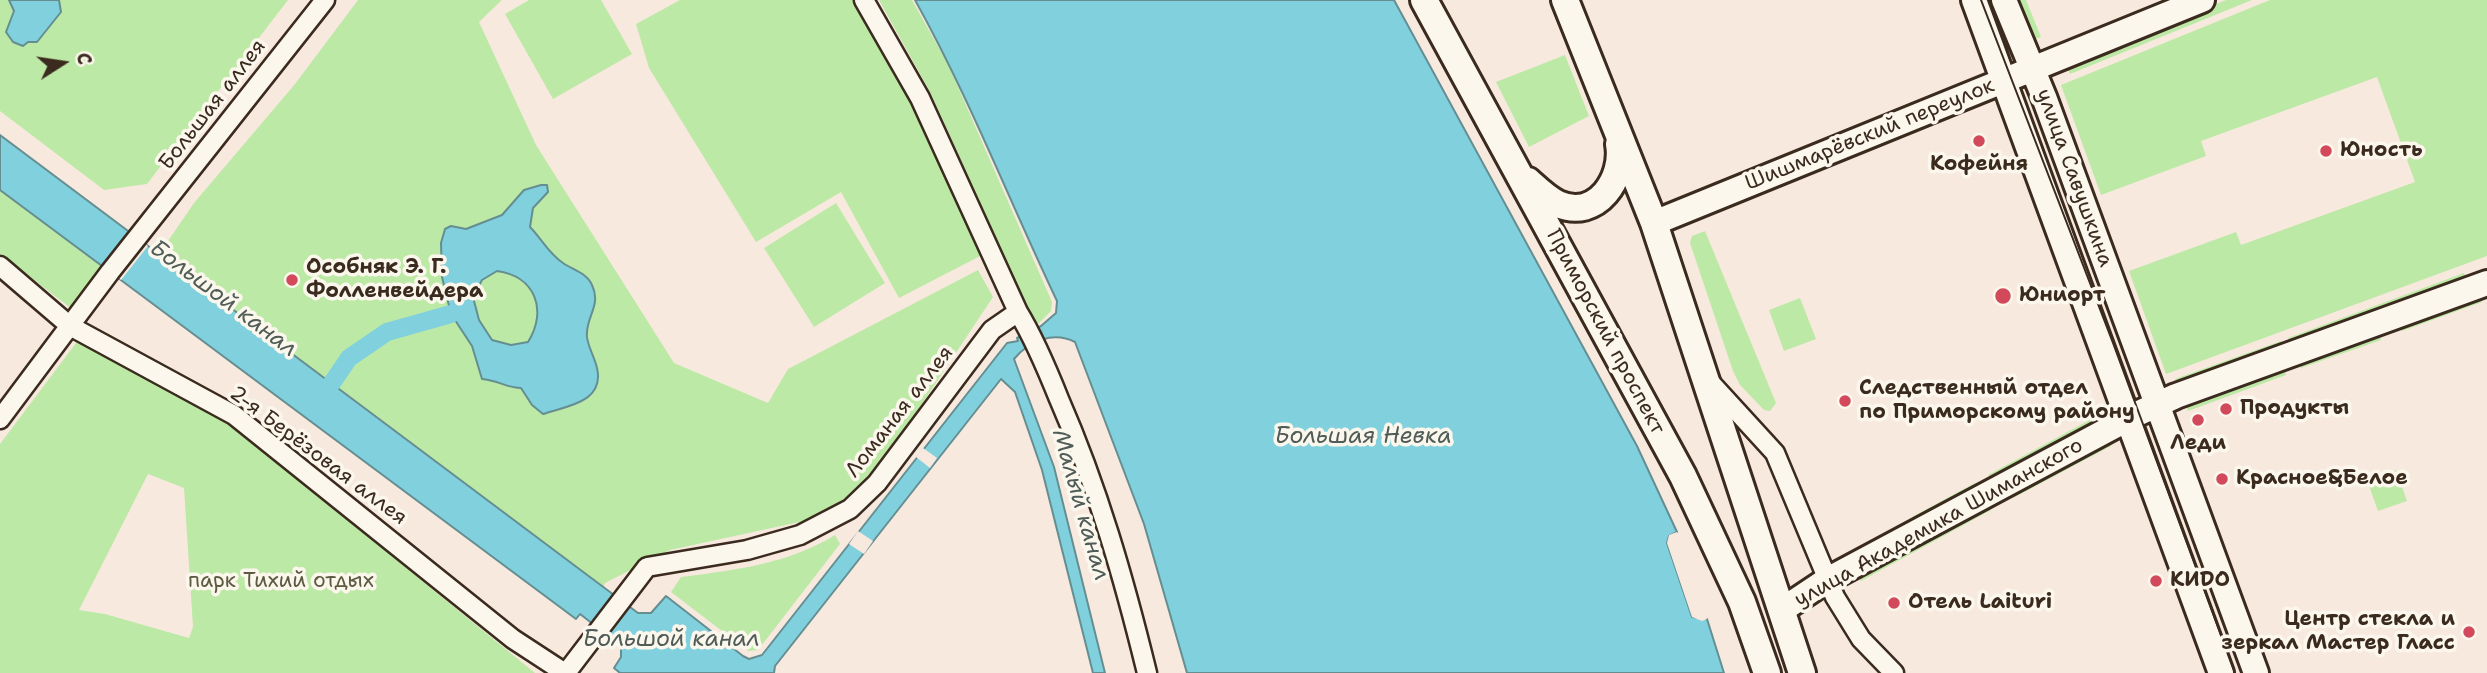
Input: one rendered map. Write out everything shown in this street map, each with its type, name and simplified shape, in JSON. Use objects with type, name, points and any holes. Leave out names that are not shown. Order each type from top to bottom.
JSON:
[{"type":"main road","name":"Приморский проспект","points":[[1424,0],[1683,476],[1742,602],[1767,673]]},
{"type":"main road","points":[[1565,0],[1614,116],[1654,223],[1708,379],[1802,673]]},
{"type":"main road","name":"улица Савушкина","points":[[1974,0],[2221,673]]},
{"type":"main road","name":"улица Савушкина","points":[[2004,0],[2033,68],[2256,673]]},
{"type":"main road","name":"Шишмарёвский переулок","points":[[1654,223],[2202,0]]},
{"type":"main road","points":[[1521,175],[1560,205],[1577,206],[1605,194],[1618,174],[1620,155],[1614,116]]},
{"type":"main road","name":"улица Академика Шиманского","points":[[1782,610],[1827,580],[2158,405],[2487,283]]},
{"type":"street","name":"Большая аллея","points":[[70,326],[325,0]]},
{"type":"street","points":[[864,0],[919,97],[1018,312],[1033,337],[1079,445],[1112,540],[1147,673]]},
{"type":"street","name":"2-я Берёзовая аллея","points":[[0,266],[70,326],[234,415],[513,639],[566,673]]},
{"type":"street","name":"Ломаная аллея","points":[[566,673],[647,567],[747,550],[800,535],[850,509],[877,483],[992,330],[1018,312]]},
{"type":"street","points":[[0,419],[70,326]]},
{"type":"street","points":[[1708,379],[1775,453],[1827,580],[1861,639],[1894,673]]},
{"type":"green space","points":[[0,0],[9,0],[14,11],[61,12],[59,0],[288,0],[147,184],[104,190],[0,111]]},
{"type":"green space","points":[[358,0],[502,0],[479,22],[536,145],[674,363],[768,403],[788,369],[978,270],[993,297],[892,449],[832,515],[670,550],[605,583],[603,588],[159,254],[194,203],[295,84]]},
{"type":"green space","points":[[529,0],[601,0],[632,54],[553,99],[505,14]]},
{"type":"green space","points":[[680,0],[853,0],[901,82],[984,254],[899,298],[841,192],[756,242],[649,68],[636,24]]},
{"type":"green space","points":[[879,0],[912,0],[948,64],[1052,302],[1051,311],[1036,326],[930,92]]},
{"type":"green space","points":[[2012,0],[2026,0],[2041,37],[2028,42]]},
{"type":"green space","points":[[2226,0],[2252,0],[2070,74],[2066,65]]},
{"type":"green space","points":[[2270,0],[2487,0],[2487,256],[2166,374],[2129,271],[2236,232],[2241,245],[2415,182],[2377,77],[2201,141],[2206,156],[2101,195],[2061,85]]},
{"type":"green space","points":[[1565,55],[1589,116],[1529,147],[1496,82]]},
{"type":"green space","points":[[0,190],[102,266],[72,309],[0,254]]},
{"type":"green space","points":[[836,203],[885,283],[814,327],[764,248]]},
{"type":"green space","points":[[1705,231],[1776,403],[1770,411],[1764,410],[1740,385],[1733,371],[1690,243],[1692,236]]},
{"type":"green space","points":[[2464,273],[2467,280],[2291,345],[2288,338]]},
{"type":"green space","points":[[2479,296],[2482,302],[2402,331],[2400,325]]},
{"type":"green space","points":[[1800,298],[1816,339],[1784,351],[1769,310]]},
{"type":"green space","points":[[2379,334],[2381,340],[2301,368],[2299,362]]},
{"type":"green space","name":"парк Тихий отдых","points":[[79,339],[232,426],[535,673],[0,673],[0,444]],"holes":[[[148,474],[184,488],[193,627],[189,638],[105,614],[79,610]]]},
{"type":"green space","points":[[2281,341],[2284,348],[2178,386],[2175,379]]},
{"type":"green space","points":[[2284,368],[2286,375],[2188,411],[2185,404]]},
{"type":"green space","points":[[2097,416],[2101,422],[1995,479],[1988,475]]},
{"type":"green space","points":[[2108,440],[2111,446],[2013,498],[2010,493]]},
{"type":"green space","points":[[2396,470],[2407,501],[2378,511],[2367,480]]},
{"type":"green space","points":[[1975,483],[1977,488],[1915,522],[1912,517]]},
{"type":"green space","points":[[1988,505],[1991,510],[1861,581],[1858,575]]},
{"type":"green space","points":[[835,535],[840,544],[758,650],[748,651],[671,592],[681,577],[780,559]]},
{"type":"water","points":[[9,0],[59,0],[61,12],[37,42],[28,42],[23,46],[13,42],[6,32],[14,11]]},
{"type":"water","name":"Большая Невка","points":[[915,0],[1394,0],[1637,446],[1677,532],[1669,536],[1667,543],[1692,617],[1707,619],[1724,673],[1187,673],[1144,524],[1075,342],[1058,337],[1034,343],[1014,359],[1054,467],[1105,673],[1093,673],[1042,470],[1015,392],[1001,379],[775,666],[774,673],[620,673],[614,668],[621,657],[621,646],[580,614],[576,619],[0,190],[0,135],[638,613],[651,613],[666,596],[749,659],[762,655],[1007,343],[1018,341],[1017,338],[1041,326],[1056,313],[1057,301],[971,111]]},
{"type":"water","points":[[547,185],[548,192],[533,208],[530,227],[558,259],[587,277],[595,292],[587,337],[597,368],[595,388],[582,401],[543,414],[532,405],[521,388],[482,379],[472,346],[451,314],[442,277],[441,243],[445,229],[451,226],[466,229],[502,215],[524,190]],"holes":[[[497,271],[510,274],[529,287],[537,307],[534,330],[528,342],[511,345],[492,340],[479,320],[473,297],[482,280]]]},
{"type":"pier","points":[[128,231],[148,246],[121,280],[102,266]]},
{"type":"pier","points":[[923,448],[937,458],[930,468],[916,457]]},
{"type":"pier","points":[[858,531],[873,541],[864,554],[849,544]]},
{"type":"pier","points":[[1677,532],[1678,536],[1671,538],[1670,542],[1695,615],[1706,616],[1707,619],[1702,621],[1692,617],[1667,543],[1669,535]]},
{"type":"waterway","points":[[321,399],[349,358],[387,332],[451,314]]},
{"type":"tram line","points":[[1981,0],[2113,343],[2235,673]]},
{"type":"place","name":"Кофейня","points":[[1979,141]]},
{"type":"place","name":"Юность","points":[[2326,151]]},
{"type":"place","name":"Особняк Э. Г. Фолленвейдера","points":[[292,280]]},
{"type":"place","name":"Юниорт","points":[[2003,296]]},
{"type":"place","name":"Следственный отдел по Приморскому району","points":[[1845,401]]},
{"type":"place","name":"Продукты","points":[[2226,409]]},
{"type":"place","name":"Леди","points":[[2198,420]]},
{"type":"place","name":"Красное&Белое","points":[[2222,479]]},
{"type":"place","name":"КИDO","points":[[2156,581]]},
{"type":"place","name":"Отель Laituri","points":[[1894,603]]},
{"type":"place","name":"Центр стекла и зеркал Мастер Гласс","points":[[2469,632]]},
{"type":"water label","name":"Большой канал","points":[[223,299]]},
{"type":"water label","name":"Малый канал","points":[[1080,505]]},
{"type":"water label","name":"Большой канал","points":[[671,640]]}]
